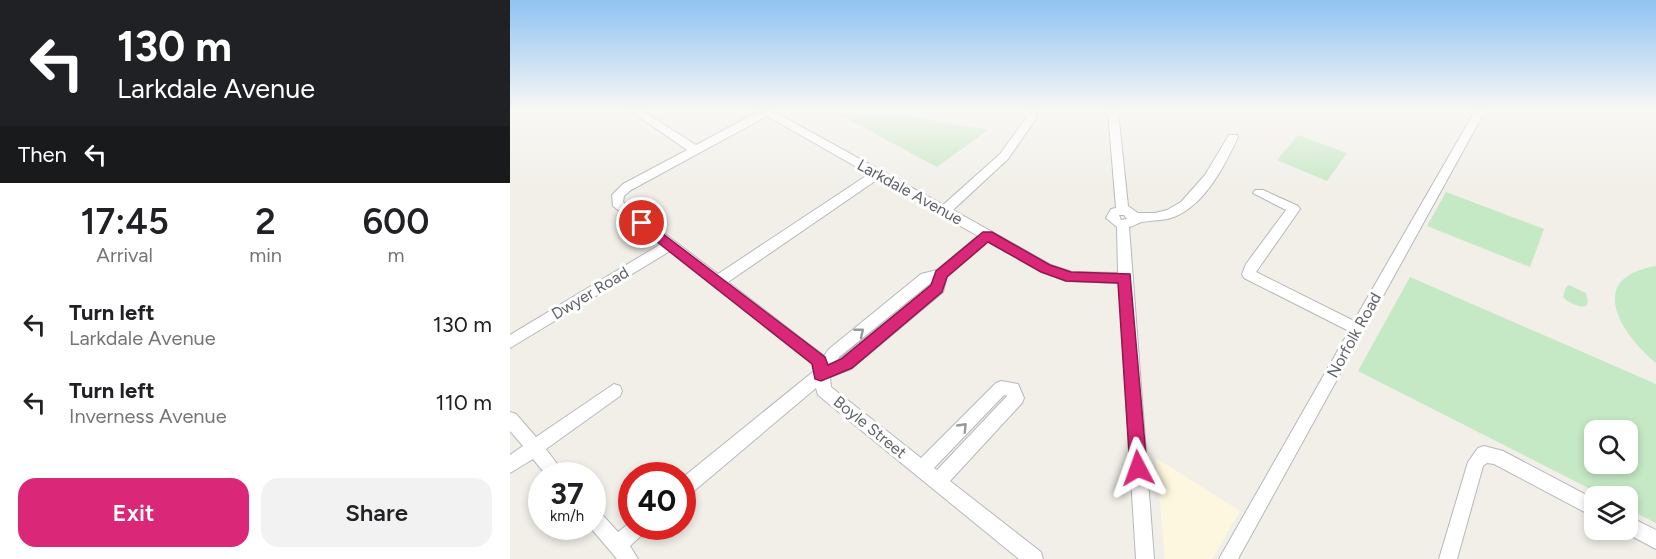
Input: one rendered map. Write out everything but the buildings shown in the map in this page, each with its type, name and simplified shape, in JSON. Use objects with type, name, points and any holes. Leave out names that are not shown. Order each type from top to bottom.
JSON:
[{"type":"street","points":[[675,137],[695,150],[719,137]]},
{"type":"street","name":"Larkdale Avenue","points":[[813,137],[1046,268],[1071,277],[1125,278]]},
{"type":"street","points":[[944,211],[972,189],[1021,137]]},
{"type":"street","points":[[1116,137],[1126,217],[1125,278],[1145,559]]},
{"type":"street","points":[[1126,217],[1164,215],[1176,211],[1187,202],[1218,166],[1233,137]]},
{"type":"street","name":"Norfolk Road","points":[[1228,559],[1465,137]]},
{"type":"street","name":"Boyle Street","points":[[695,150],[627,187],[618,195],[617,203],[820,361],[824,390],[1034,559]]},
{"type":"street","points":[[717,282],[877,174]]},
{"type":"street","points":[[1258,193],[1294,209],[1251,267],[1249,274],[1358,329]]},
{"type":"street","points":[[696,478],[821,374],[846,364],[938,288],[941,274],[987,235]]},
{"type":"street","name":"Dwyer Road","points":[[512,338],[669,245]]},
{"type":"street","name":"Boyle Street","points":[[922,469],[1000,388],[1012,389],[1016,398],[938,481]]},
{"type":"street","points":[[510,465],[614,391]]},
{"type":"street","points":[[510,419],[546,462]]},
{"type":"street","points":[[1448,559],[1476,462],[1484,454],[1497,457],[1584,503]]},
{"type":"street","points":[[1638,530],[1656,540]]},
{"type":"street","points":[[606,532],[623,552]]},
{"type":"shaded area","points":[[1156,458],[1240,511],[1212,559],[1165,559]]},
{"type":"green space","points":[[881,137],[978,137],[937,167]]},
{"type":"green space","points":[[1296,137],[1304,137],[1347,153],[1327,181],[1277,160]]},
{"type":"green space","points":[[1446,192],[1544,229],[1530,267],[1427,226]]},
{"type":"green space","points":[[1656,266],[1656,363],[1631,337],[1621,322],[1616,308],[1615,294],[1621,282],[1634,272]]},
{"type":"green space","points":[[1410,277],[1656,384],[1656,523],[1638,514],[1638,486],[1584,486],[1358,371]]},
{"type":"green space","points":[[1569,285],[1586,293],[1588,302],[1586,306],[1573,304],[1563,297]]},
{"type":"route","points":[[642,223],[820,361],[821,374],[846,364],[938,288],[941,274],[987,235],[1046,268],[1071,277],[1125,278],[1138,468]]}]
